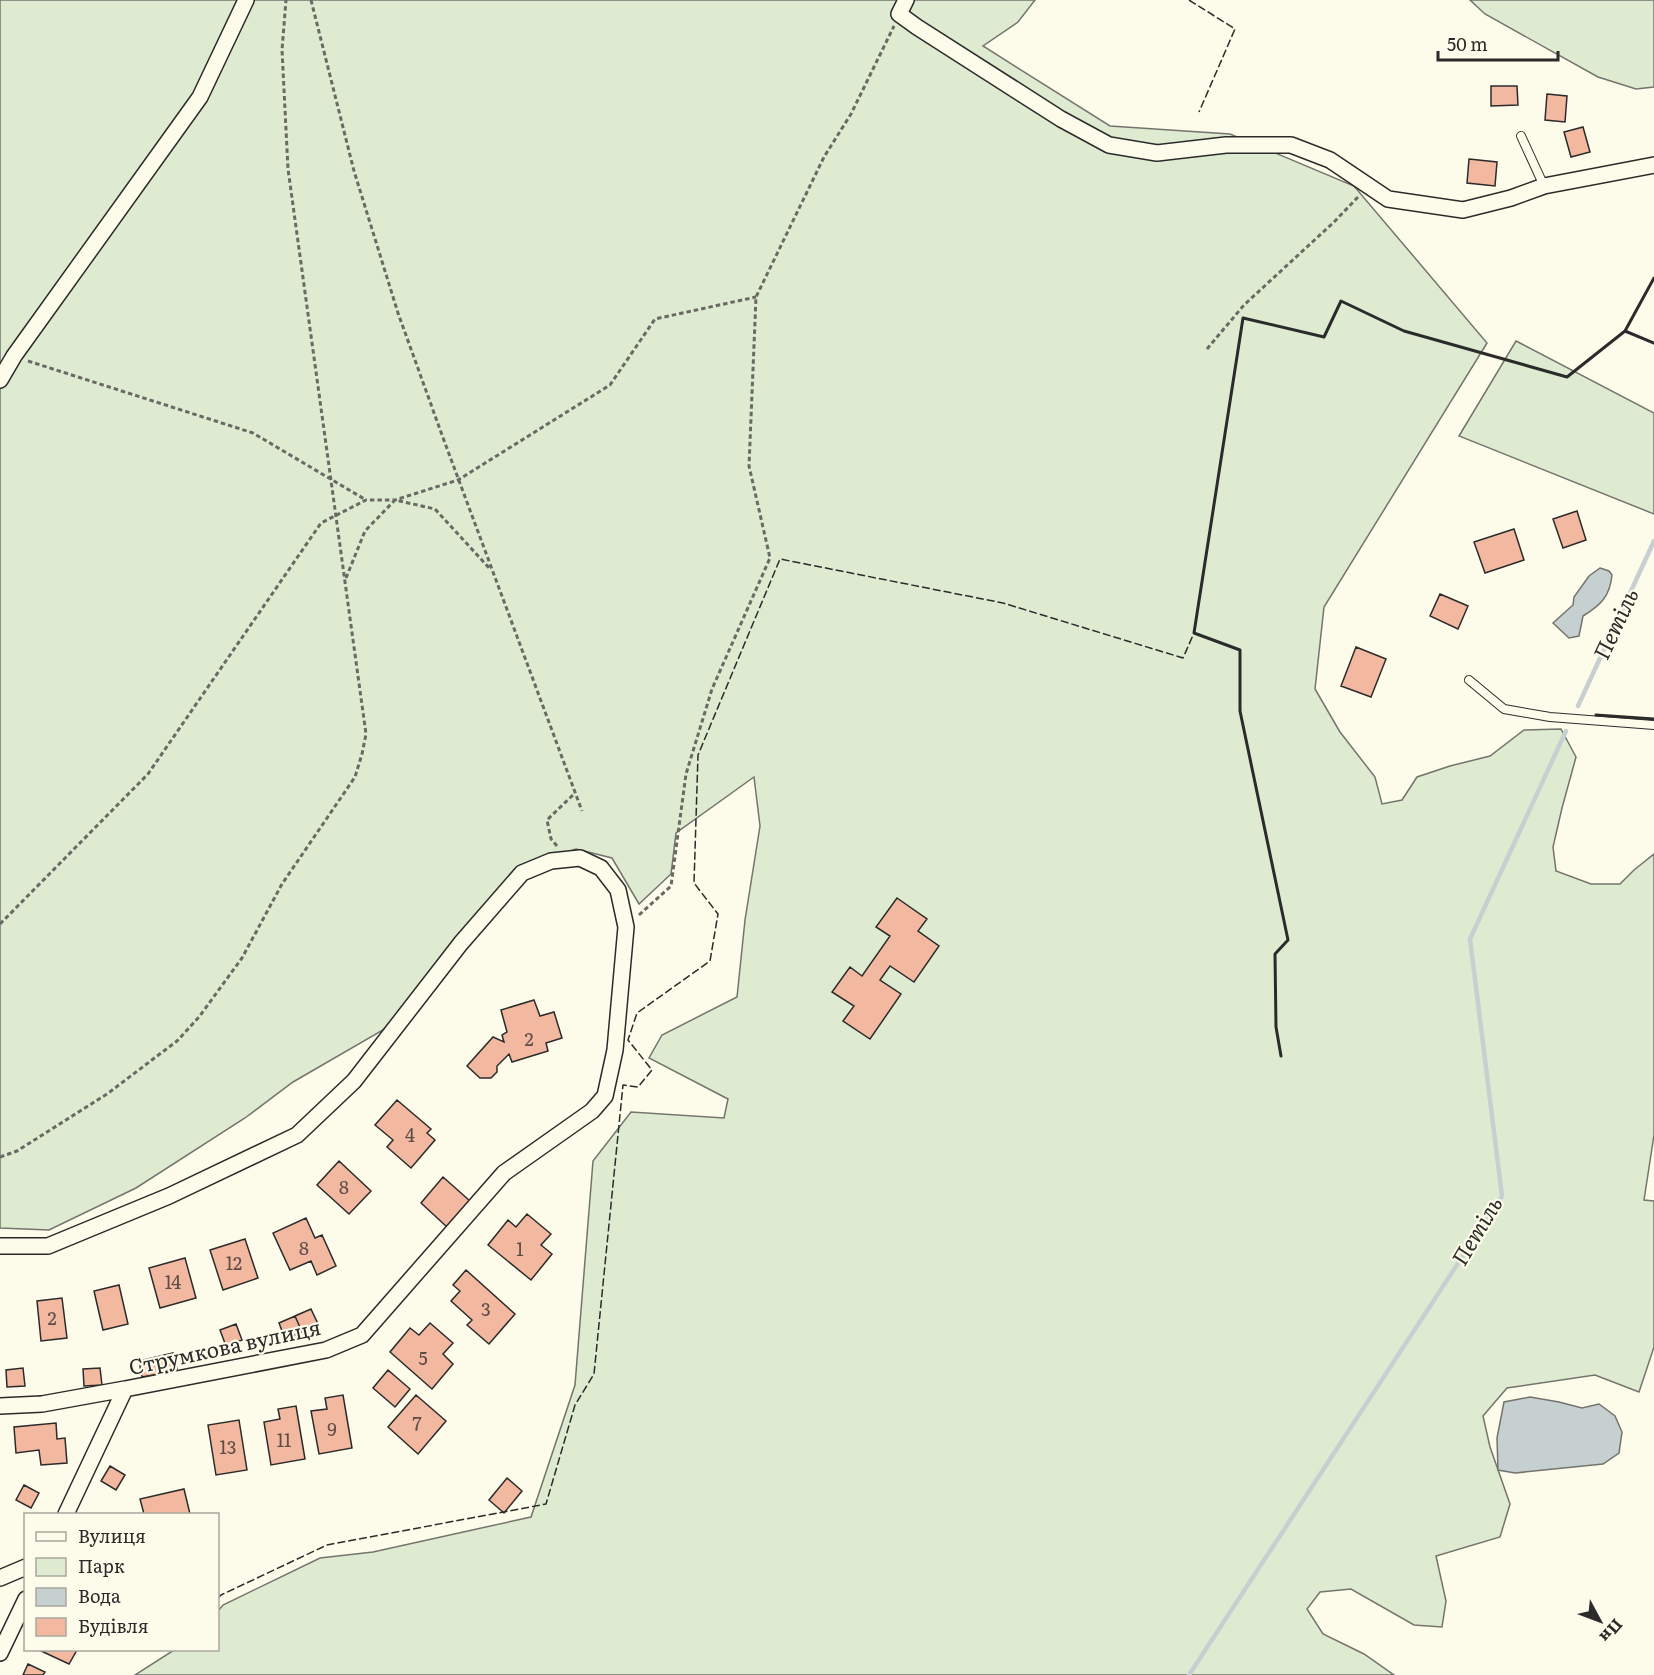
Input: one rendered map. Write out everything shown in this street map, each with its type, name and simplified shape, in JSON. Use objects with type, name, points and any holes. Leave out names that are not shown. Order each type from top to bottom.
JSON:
[{"type":"street","points":[[0,380],[14,356],[200,97],[246,0]]},
{"type":"street","points":[[906,0],[899,14],[1061,119],[1109,145],[1157,153],[1226,145],[1291,145],[1330,160],[1388,199],[1463,210],[1511,198],[1544,186],[1654,165]]},
{"type":"street","points":[[0,1246],[48,1246],[170,1196],[297,1135],[354,1081],[461,943],[522,873],[551,861],[580,858],[601,868],[618,890],[626,927]]},
{"type":"street","name":"Струмкова вулиця","points":[[67,1513],[125,1389],[326,1350],[362,1335],[504,1173],[592,1111],[605,1096],[615,1050],[626,927]]},
{"type":"street","points":[[0,1406],[42,1404],[125,1389]]},
{"type":"street","points":[[0,1578],[24,1568]]},
{"type":"street","points":[[0,1653],[24,1603]]},
{"type":"lane","points":[[1521,136],[1544,186]]},
{"type":"lane","points":[[1469,680],[1504,709],[1550,717],[1654,725]]},
{"type":"path","points":[[0,1157],[17,1151],[107,1094],[177,1041],[199,1017],[242,958],[282,884],[355,777],[363,754],[366,734],[288,169],[282,50],[286,0]]},
{"type":"path","points":[[311,0],[354,171],[398,313],[582,811]]},
{"type":"path","points":[[626,927],[671,886],[689,763],[712,689],[770,558],[748,466],[756,297],[824,157],[851,114],[899,14]]},
{"type":"path","points":[[1207,350],[1244,305],[1334,222],[1368,186]]},
{"type":"path","points":[[345,580],[365,531],[395,500],[458,480],[610,385],[655,319],[756,297]]},
{"type":"path","points":[[14,356],[253,433],[366,500]]},
{"type":"path","points":[[0,924],[148,774],[321,523],[366,500],[395,500],[435,509],[493,573]]},
{"type":"path","points":[[570,859],[551,839],[547,820],[575,793]]},
{"type":"green space","points":[[0,0],[911,0],[913,2],[915,0],[1035,0],[1018,22],[983,46],[1110,126],[1230,134],[1354,186],[1487,343],[1324,607],[1315,689],[1340,732],[1375,777],[1382,804],[1402,800],[1417,777],[1490,756],[1524,730],[1561,729],[1576,757],[1553,847],[1556,871],[1591,884],[1620,884],[1654,854],[1654,1135],[1644,1200],[1654,1201],[1654,1347],[1639,1392],[1595,1375],[1507,1388],[1483,1416],[1490,1447],[1510,1504],[1500,1537],[1436,1556],[1446,1601],[1442,1627],[1414,1625],[1351,1589],[1320,1592],[1307,1609],[1323,1634],[1364,1654],[1394,1675],[135,1675],[172,1651],[219,1651],[219,1610],[223,1605],[320,1558],[373,1552],[531,1517],[575,1385],[593,1161],[631,1112],[724,1118],[728,1099],[649,1058],[662,1035],[737,997],[745,920],[760,826],[754,777],[676,833],[671,874],[639,904],[612,858],[576,849],[523,867],[383,1030],[293,1082],[245,1118],[136,1188],[49,1230],[0,1228]]},
{"type":"green space","points":[[1470,0],[1654,0],[1654,87],[1636,89],[1598,77],[1485,14]]},
{"type":"green space","points":[[1516,341],[1654,413],[1654,514],[1459,436]]},
{"type":"water","points":[[1600,568],[1609,571],[1612,575],[1607,594],[1600,604],[1583,616],[1579,636],[1569,638],[1553,623],[1573,605],[1574,597],[1589,576]]},
{"type":"water","points":[[1530,1397],[1582,1408],[1599,1404],[1615,1416],[1622,1432],[1619,1453],[1603,1464],[1515,1473],[1498,1470],[1497,1438],[1504,1402]]},
{"type":"building","points":[[1491,86],[1517,86],[1518,105],[1491,106]]},
{"type":"building","points":[[1547,94],[1567,96],[1565,122],[1545,120]]},
{"type":"building","points":[[1583,127],[1590,152],[1571,157],[1564,132]]},
{"type":"building","points":[[1469,159],[1497,162],[1495,186],[1467,183]]},
{"type":"building","points":[[1577,511],[1586,540],[1563,548],[1553,519]]},
{"type":"building","points":[[1514,529],[1524,560],[1485,573],[1474,542]]},
{"type":"building","points":[[1440,594],[1468,606],[1458,629],[1430,616]]},
{"type":"building","points":[[1356,647],[1386,659],[1371,697],[1341,686]]},
{"type":"building","points":[[897,898],[927,919],[918,931],[939,946],[914,982],[890,966],[880,980],[901,994],[870,1039],[843,1021],[854,1006],[832,992],[850,967],[862,976],[890,936],[876,927]]},
{"type":"building","points":[[534,1000],[540,1016],[554,1012],[562,1038],[546,1043],[548,1051],[512,1062],[509,1054],[497,1066],[497,1072],[491,1078],[480,1078],[467,1066],[493,1037],[504,1042],[502,1035],[507,1032],[501,1010]]},
{"type":"building","points":[[397,1100],[431,1129],[427,1133],[435,1140],[411,1168],[387,1147],[393,1140],[375,1125]]},
{"type":"building","points":[[339,1161],[371,1191],[349,1214],[317,1185]]},
{"type":"building","points":[[443,1177],[470,1201],[447,1227],[421,1203]]},
{"type":"building","points":[[527,1214],[551,1234],[541,1245],[552,1254],[531,1280],[488,1245],[508,1220],[516,1227]]},
{"type":"building","points":[[306,1218],[315,1238],[322,1235],[336,1266],[317,1275],[311,1261],[290,1270],[273,1233]]},
{"type":"building","points":[[245,1239],[258,1278],[223,1290],[210,1250]]},
{"type":"building","points":[[185,1258],[196,1298],[160,1308],[149,1268]]},
{"type":"building","points":[[466,1270],[515,1314],[489,1344],[467,1325],[472,1320],[451,1301],[460,1291],[453,1285]]},
{"type":"building","points":[[119,1285],[128,1324],[103,1330],[94,1291]]},
{"type":"building","points":[[62,1298],[67,1338],[41,1341],[37,1301]]},
{"type":"building","points":[[311,1309],[318,1324],[302,1332],[295,1316]]},
{"type":"building","points":[[295,1316],[302,1332],[285,1339],[279,1323]]},
{"type":"building","points":[[430,1323],[453,1343],[443,1354],[453,1364],[432,1389],[390,1352],[410,1328],[419,1335]]},
{"type":"building","points":[[236,1324],[242,1340],[226,1346],[220,1330]]},
{"type":"building","points":[[173,1353],[177,1369],[160,1373],[156,1357]]},
{"type":"building","points":[[156,1357],[160,1374],[142,1377],[139,1361]]},
{"type":"building","points":[[23,1368],[25,1386],[7,1387],[6,1370]]},
{"type":"building","points":[[100,1368],[102,1385],[84,1386],[83,1369]]},
{"type":"building","points":[[388,1370],[410,1389],[395,1407],[373,1388]]},
{"type":"building","points":[[343,1395],[352,1448],[319,1454],[311,1411],[327,1409],[325,1398]]},
{"type":"building","points":[[416,1395],[446,1421],[418,1454],[388,1427]]},
{"type":"building","points":[[296,1406],[305,1459],[271,1465],[264,1422],[280,1419],[278,1409]]},
{"type":"building","points":[[239,1420],[247,1470],[216,1475],[208,1425]]},
{"type":"building","points":[[56,1423],[57,1439],[65,1438],[67,1463],[41,1465],[39,1450],[16,1453],[14,1427]]},
{"type":"building","points":[[110,1466],[125,1475],[116,1490],[101,1481]]},
{"type":"building","points":[[507,1478],[522,1491],[504,1513],[489,1500]]},
{"type":"building","points":[[24,1485],[39,1493],[31,1508],[16,1500]]},
{"type":"building","points":[[184,1489],[190,1513],[144,1513],[140,1499]]},
{"type":"building","points":[[41,1651],[76,1651],[69,1664]]},
{"type":"building","points":[[28,1664],[45,1672],[43,1675],[23,1675]]},
{"type":"waterway","name":"Петіль","points":[[1578,706],[1654,541]]},
{"type":"waterway","name":"Петіль","points":[[1189,1675],[1502,1196],[1470,939],[1566,731]]},
{"type":"fence","points":[[1189,0],[1235,29],[1199,112]]},
{"type":"fence","points":[[219,1597],[327,1545],[546,1504],[575,1405],[594,1374],[623,1085],[638,1087],[652,1070],[628,1040],[637,1013],[710,961],[718,914],[694,883],[698,755],[780,559],[1003,603],[1183,658],[1194,633]]},
{"type":"wall","points":[[1654,278],[1625,331],[1654,343]]},
{"type":"wall","points":[[1281,1056],[1276,1027],[1275,954],[1288,940],[1240,711],[1240,650],[1194,633],[1243,318],[1324,337],[1341,301],[1404,331],[1567,377],[1625,331]]},
{"type":"wall","points":[[1596,715],[1654,719]]}]
